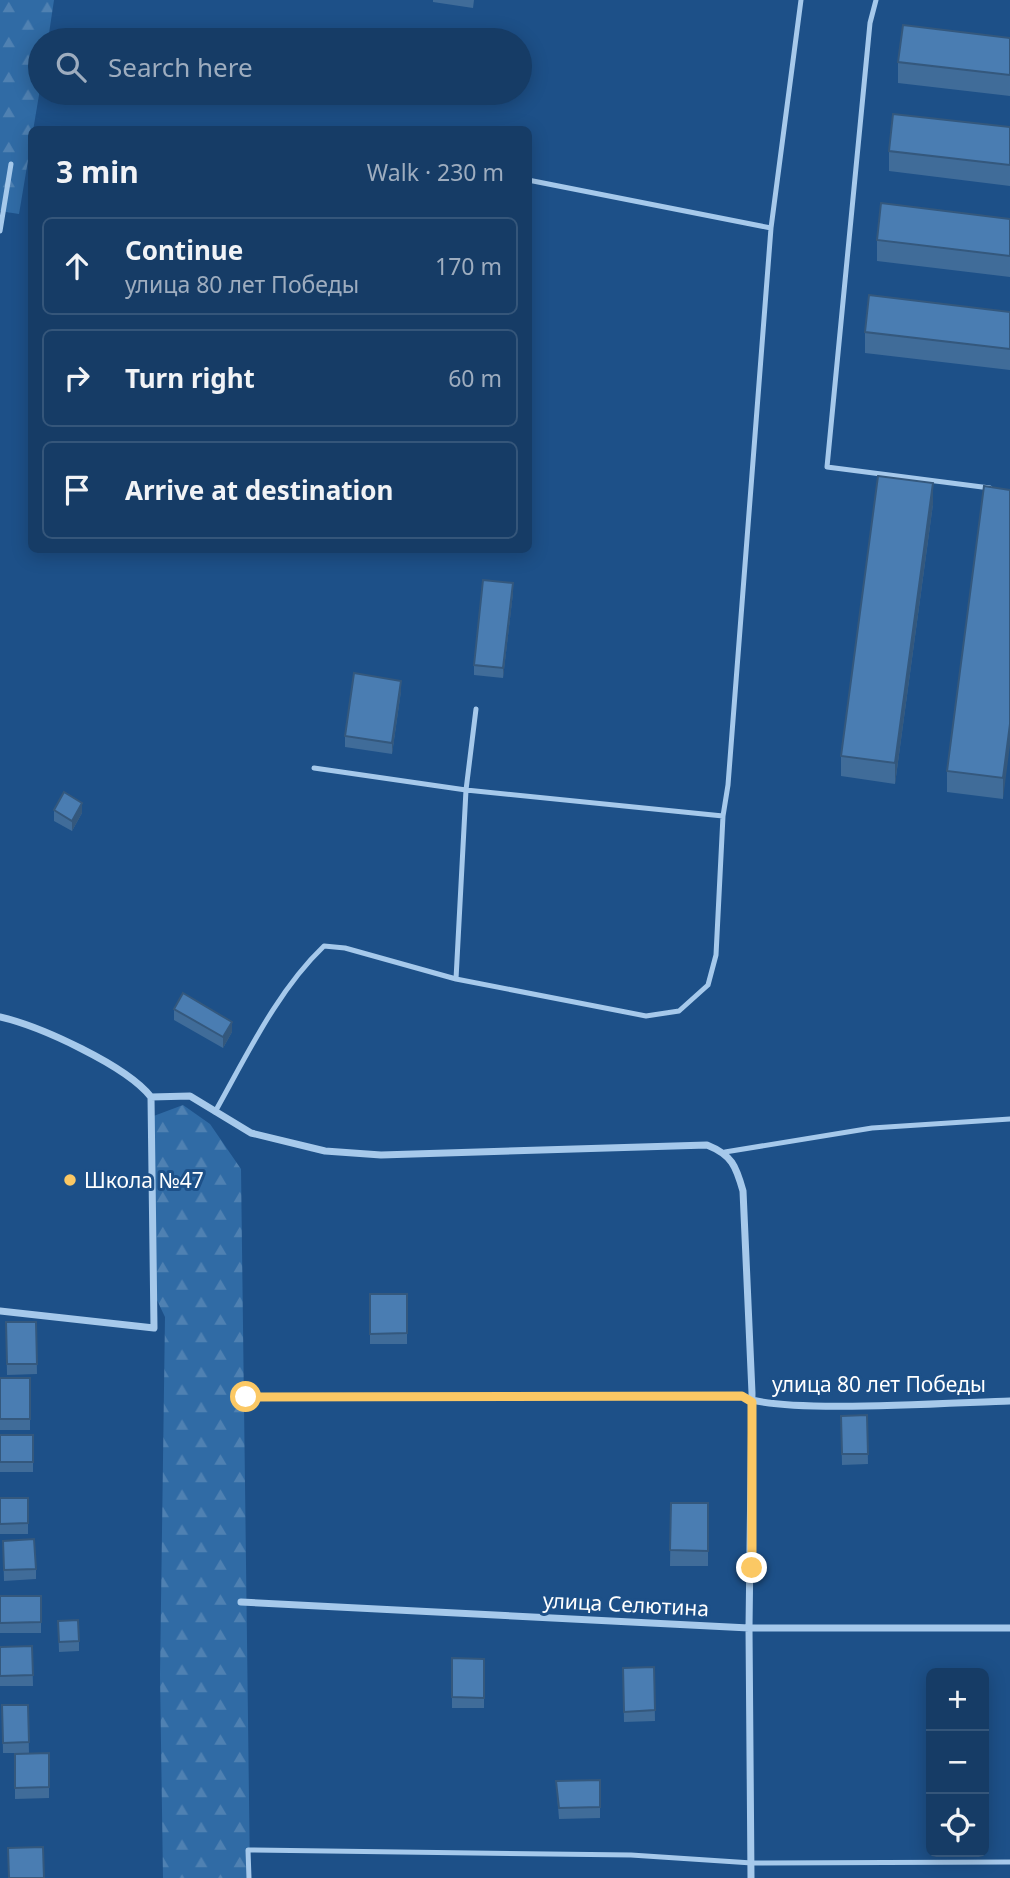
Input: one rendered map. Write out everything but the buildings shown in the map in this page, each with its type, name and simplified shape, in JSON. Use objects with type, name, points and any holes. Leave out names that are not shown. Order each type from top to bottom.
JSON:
[{"type":"street","points":[[0,1017],[71,1044],[139,1083],[150,1097],[154,1328],[0,1311]]},
{"type":"street","points":[[150,1097],[190,1097],[251,1133],[325,1151],[381,1155],[706,1145],[724,1152],[734,1161],[743,1191],[752,1402],[749,1628],[751,1878]]},
{"type":"street","name":"улица 80 лет Победы","points":[[246,1397],[742,1396],[752,1402],[797,1405],[1010,1401]]},
{"type":"street","name":"улица Селютина","points":[[242,1602],[749,1628],[1010,1628]]},
{"type":"lane","points":[[215,1112],[261,1031],[307,962],[324,946],[345,948],[456,979],[646,1016],[679,1010],[708,985],[716,955],[723,816],[729,785],[771,228],[801,0]]},
{"type":"lane","points":[[876,0],[870,23],[827,467],[997,489]]},
{"type":"lane","points":[[0,231],[11,164]]},
{"type":"lane","points":[[532,181],[771,228]]},
{"type":"lane","points":[[456,979],[466,790],[476,709]]},
{"type":"lane","points":[[314,768],[466,790],[723,816]]},
{"type":"lane","points":[[724,1152],[872,1128],[1010,1119]]},
{"type":"lane","points":[[249,1878],[248,1850],[631,1855],[752,1863],[1010,1863]]},
{"type":"green space","points":[[0,0],[54,0],[50,28],[28,28],[28,105],[37,105],[34,126],[28,126],[28,160],[19,214],[0,211]]},
{"type":"green space","points":[[183,1105],[210,1124],[241,1169],[250,1878],[163,1878],[160,1675],[165,1317],[155,1296],[151,1117]]},
{"type":"place","name":"Школа №47","points":[[70,1180]]},
{"type":"route","points":[[246,1397],[742,1396],[752,1402],[752,1568]]}]
